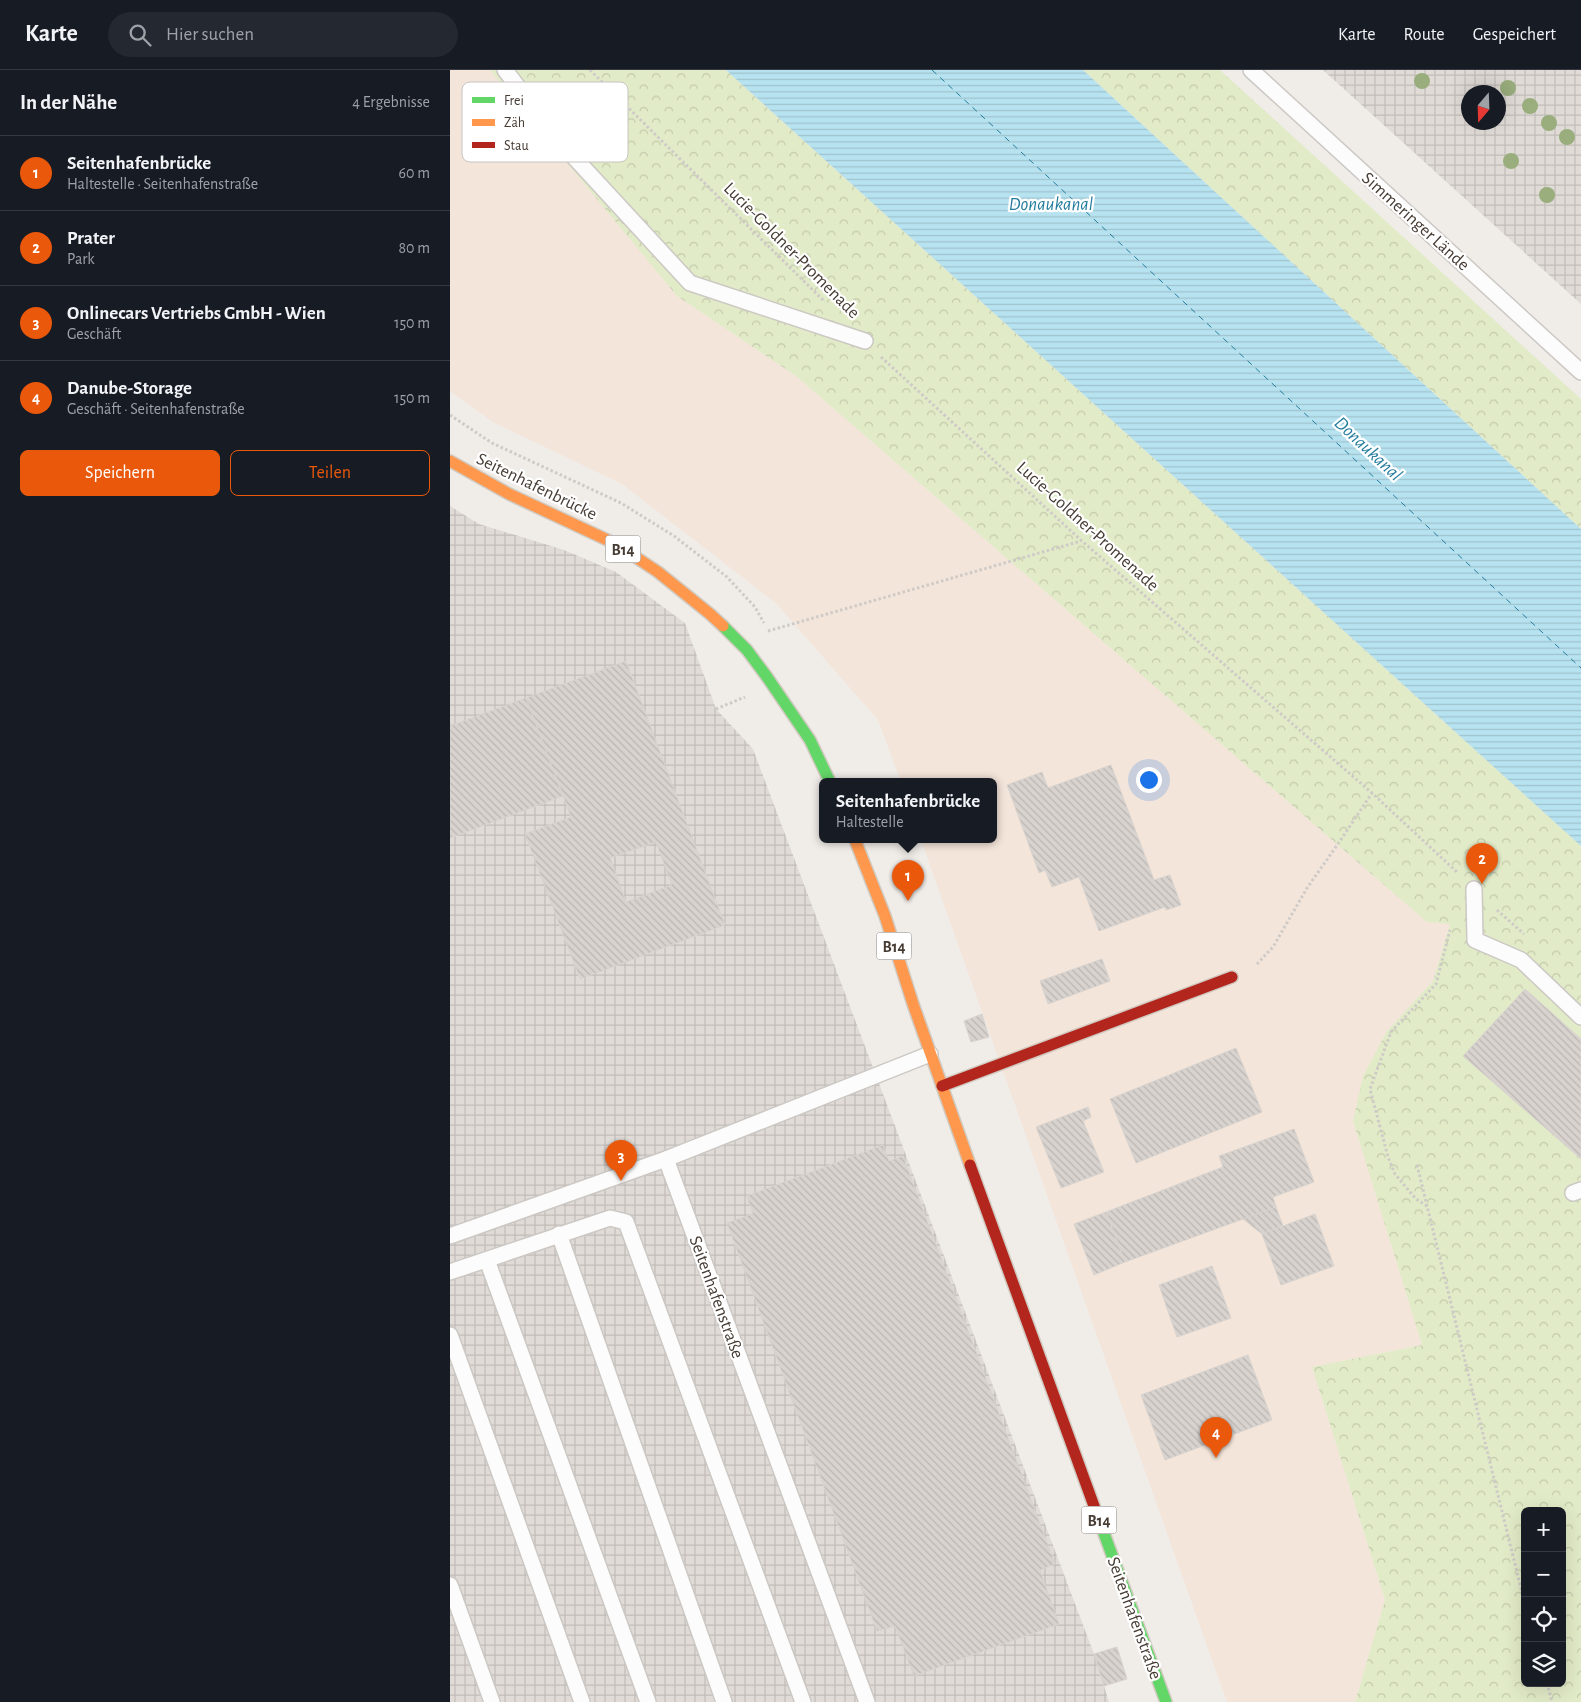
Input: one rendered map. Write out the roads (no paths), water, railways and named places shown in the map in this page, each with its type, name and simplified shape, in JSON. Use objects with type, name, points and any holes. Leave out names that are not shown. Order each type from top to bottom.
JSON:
[{"type":"main road","name":"Seitenhafenbrücke","points":[[450,461],[509,494],[616,544],[658,572],[710,614],[747,650],[768,677],[810,740],[828,778]]},
{"type":"main road","name":"Seitenhafenstraße","points":[[856,843],[885,916],[930,1054],[999,1249],[1166,1702]]},
{"type":"main road","points":[[942,1086],[1232,977]]},
{"type":"lane","points":[[505,70],[514,82]]},
{"type":"lane","name":"Simmeringer Lände","points":[[1252,70],[1581,372]]},
{"type":"lane","points":[[579,162],[690,283],[865,341]]},
{"type":"lane","points":[[1474,888],[1475,940],[1521,960],[1581,1016]]},
{"type":"lane","points":[[450,1236],[666,1159],[930,1054]]},
{"type":"lane","name":"Seitenhafenstraße","points":[[666,1159],[867,1702]]},
{"type":"lane","points":[[450,1272],[610,1218],[626,1222],[803,1702]]},
{"type":"lane","points":[[559,1234],[724,1702]]},
{"type":"lane","points":[[486,1260],[648,1702]]},
{"type":"lane","points":[[450,1335],[582,1702]]},
{"type":"lane","points":[[450,1585],[492,1702]]},
{"type":"water","name":"Donaukanal","points":[[726,70],[1083,70],[1581,529],[1581,846]]},
{"type":"place","name":"Prater","points":[[1482,884]]},
{"type":"place","name":"Seitenhafenbrücke","points":[[908,901]]},
{"type":"place","name":"Onlinecars Vertriebs GmbH - Wien","points":[[621,1181]]},
{"type":"place","name":"Danube-Storage","points":[[1216,1458]]}]
